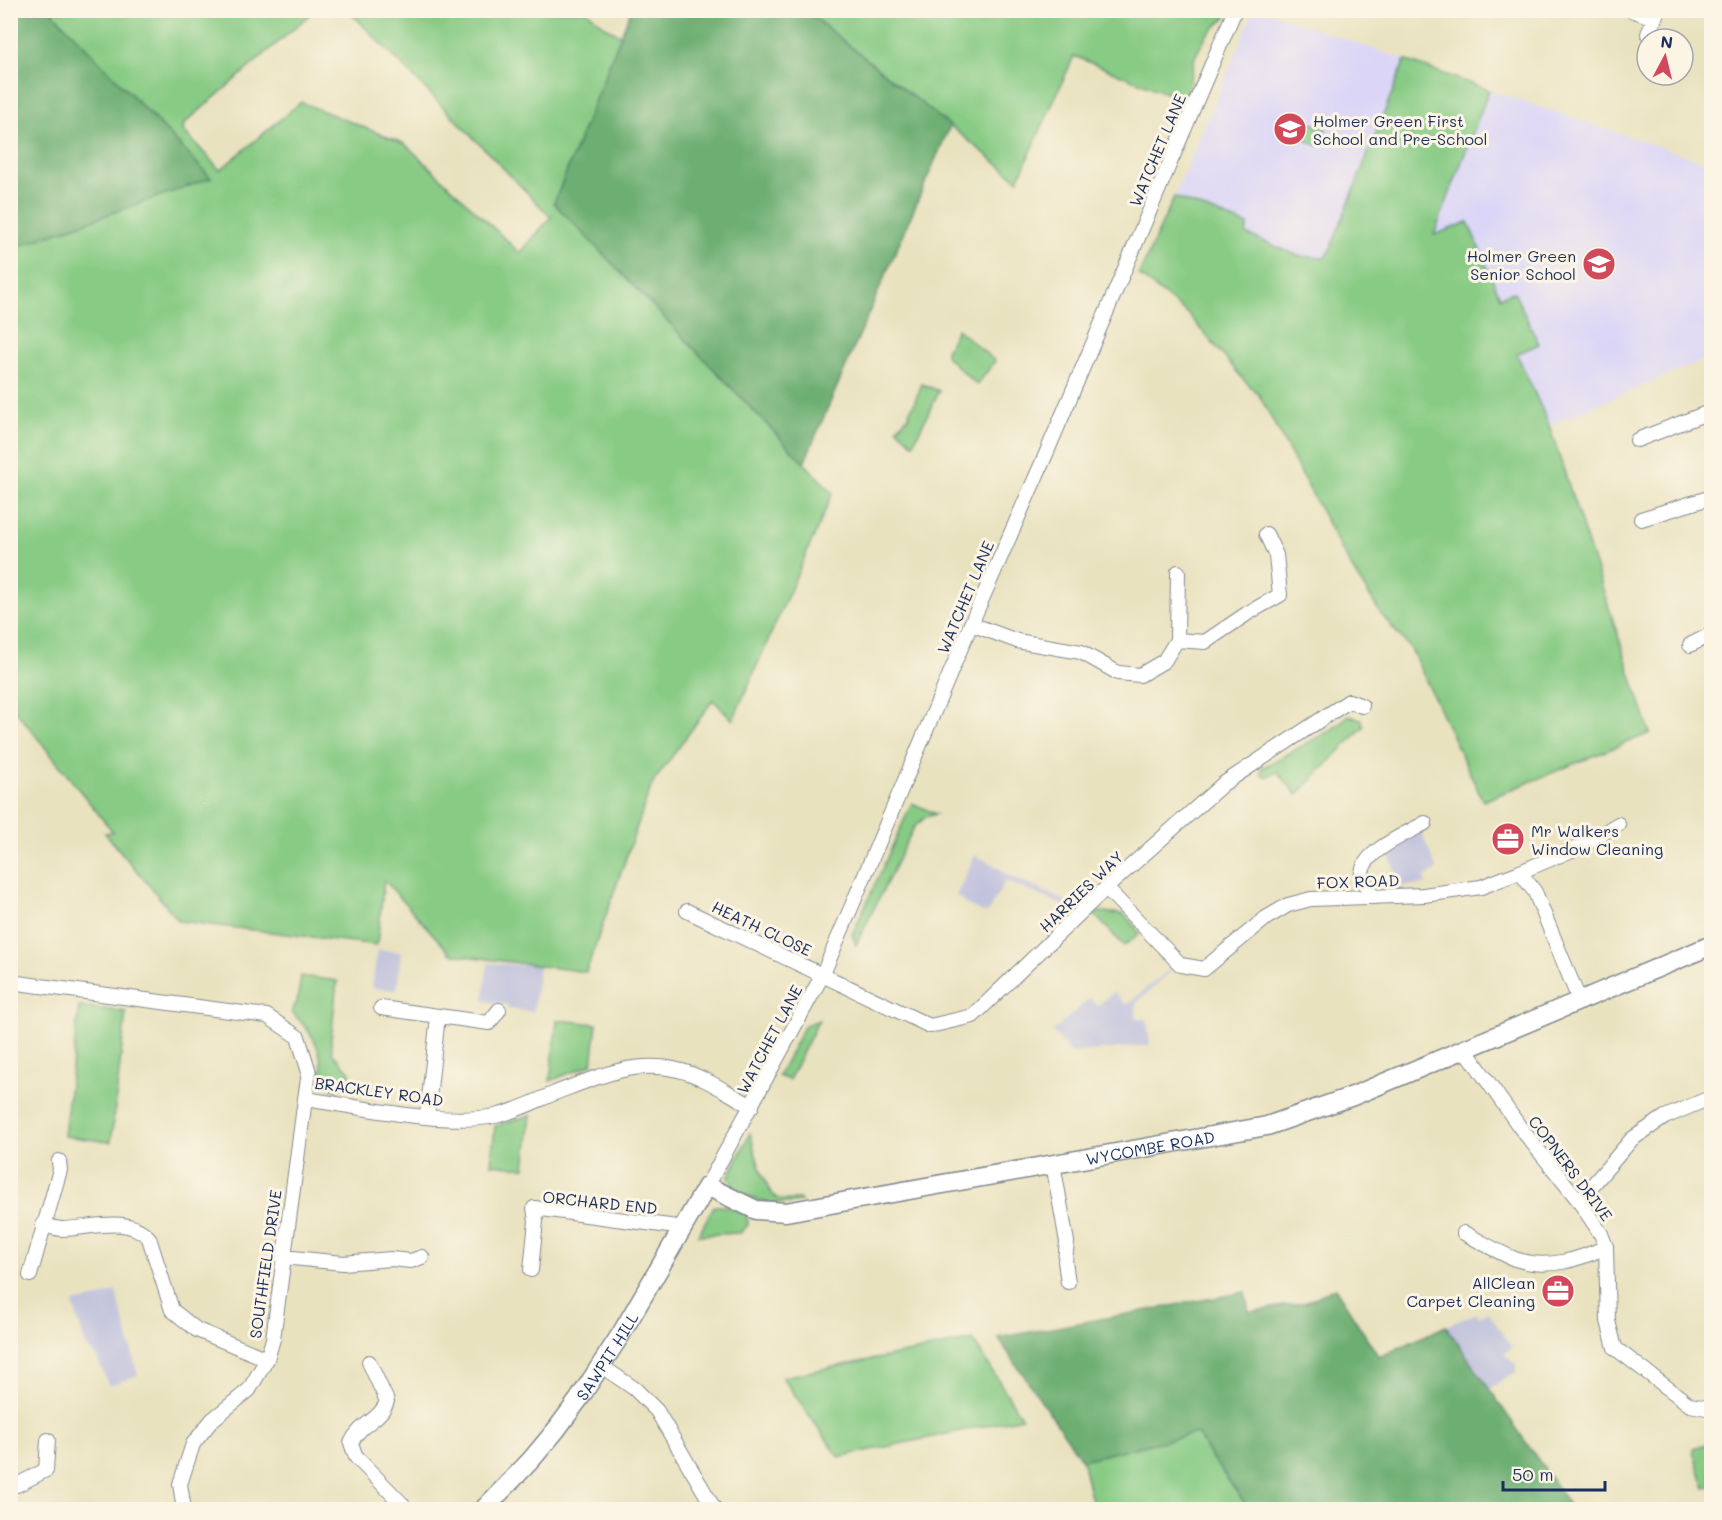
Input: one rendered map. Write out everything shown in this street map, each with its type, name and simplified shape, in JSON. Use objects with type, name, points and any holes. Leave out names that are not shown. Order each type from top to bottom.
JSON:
[{"type":"street","name":"WATCHET LANE","points":[[707,1186],[823,974],[1235,10]]},
{"type":"street","points":[[1631,10],[1657,14]]},
{"type":"street","points":[[1637,440],[1712,411]]},
{"type":"street","points":[[1641,519],[1711,498]]},
{"type":"street","points":[[1177,640],[1205,642],[1280,595],[1276,555],[1266,534]]},
{"type":"street","points":[[971,624],[1017,641],[1081,652],[1118,673],[1140,675],[1164,662],[1177,640],[1178,572]]},
{"type":"street","points":[[1690,645],[1712,634]]},
{"type":"street","name":"HARRIES WAY","points":[[823,974],[930,1026],[973,1016],[1106,888],[1223,784],[1355,699]]},
{"type":"street","points":[[1373,897],[1362,877],[1364,867],[1379,849],[1425,823]]},
{"type":"street","name":"FOX ROAD","points":[[1106,888],[1181,965],[1204,969],[1266,918],[1288,905],[1311,899],[1424,895],[1481,886],[1584,845],[1618,824]]},
{"type":"street","points":[[1520,872],[1535,892],[1580,1002]]},
{"type":"street","name":"HEATH CLOSE","points":[[687,911],[823,974]]},
{"type":"street","name":"WYCOMBE ROAD","points":[[707,1186],[756,1210],[786,1212],[1267,1126],[1353,1096],[1712,945]]},
{"type":"street","name":"BRACKLEY ROAD","points":[[10,982],[267,1016],[298,1037],[309,1072],[305,1099],[427,1116],[462,1119],[497,1116],[622,1069],[655,1067],[679,1070],[752,1106]]},
{"type":"street","points":[[381,1008],[489,1023],[500,1010]]},
{"type":"street","points":[[427,1116],[438,1016]]},
{"type":"street","name":"COPNERS DRIVE","points":[[1465,1049],[1519,1126],[1579,1202],[1601,1234],[1606,1247],[1608,1320],[1615,1348],[1690,1405],[1712,1409]]},
{"type":"street","points":[[1579,1202],[1632,1139],[1665,1117],[1712,1097]]},
{"type":"street","name":"SOUTHFIELD DRIVE","points":[[184,1509],[180,1484],[193,1444],[212,1420],[249,1390],[267,1359],[273,1339],[305,1099]]},
{"type":"street","points":[[30,1275],[60,1170],[59,1161]]},
{"type":"street","points":[[1053,1164],[1067,1242],[1065,1261],[1068,1282]]},
{"type":"street","name":"SAWPIT HILL","points":[[483,1509],[531,1460],[556,1430],[621,1334],[707,1186]]},
{"type":"street","name":"ORCHARD END","points":[[531,1270],[536,1221],[534,1208],[684,1228]]},
{"type":"street","points":[[43,1225],[60,1229],[123,1224],[142,1230],[149,1238],[172,1310],[197,1330],[267,1359]]},
{"type":"street","points":[[1464,1233],[1516,1259],[1550,1264],[1583,1258],[1606,1247]]},
{"type":"street","points":[[283,1257],[343,1263],[391,1258],[411,1261],[422,1257]]},
{"type":"street","points":[[369,1362],[387,1401],[384,1410],[356,1431],[351,1443],[356,1456],[408,1509]]},
{"type":"street","points":[[600,1365],[635,1389],[657,1411],[715,1509]]},
{"type":"street","points":[[10,1485],[17,1485],[46,1470],[48,1440]]},
{"type":"shaded area","name":"Holmer Green First School and Pre-School","points":[[1254,11],[1265,11],[1405,60],[1330,250],[1324,258],[1299,256],[1246,234],[1248,226],[1174,197]]},
{"type":"shaded area","name":"Holmer Green Senior School","points":[[1489,90],[1711,164],[1711,357],[1549,425],[1517,354],[1513,292],[1500,298],[1468,222],[1434,236]]},
{"type":"shaded area","points":[[1421,831],[1437,870],[1424,877],[1426,884],[1401,886],[1387,849]]},
{"type":"shaded area","points":[[975,855],[1001,869],[1002,872],[1070,903],[1064,908],[1062,905],[1005,881],[987,914],[963,903],[964,901],[956,896]]},
{"type":"shaded area","points":[[377,950],[401,952],[397,990],[372,988]]},
{"type":"shaded area","points":[[488,963],[539,966],[533,1012],[483,1001]]},
{"type":"shaded area","points":[[1171,968],[1172,970],[1136,1003],[1136,1017],[1147,1019],[1150,1045],[1071,1053],[1053,1031],[1090,998],[1097,1006],[1114,992],[1126,1005]]},
{"type":"shaded area","points":[[116,1291],[138,1375],[109,1386],[96,1356],[86,1347],[73,1303],[98,1298]]},
{"type":"shaded area","points":[[1488,1312],[1512,1347],[1504,1354],[1516,1365],[1516,1372],[1489,1389],[1446,1326],[1477,1313],[1479,1317]]},
{"type":"green space","points":[[631,10],[806,11],[950,126],[804,463],[554,203]]},
{"type":"green space","points":[[10,11],[51,11],[211,178],[11,249]]},
{"type":"green space","points":[[51,11],[314,11],[184,124],[183,130],[220,170],[301,102],[405,144],[520,253],[551,217],[349,11],[587,11],[607,28],[621,35],[554,203],[833,493],[733,720],[713,700],[652,784],[586,972],[451,954],[384,880],[377,945],[179,921],[105,833],[113,832],[11,705],[10,249],[211,178]]},
{"type":"green space","points":[[806,11],[1230,11],[1206,36],[1195,57],[1186,101],[1074,56],[1018,180]]},
{"type":"green space","points":[[1405,60],[1489,90],[1434,235],[1468,222],[1500,297],[1514,292],[1539,344],[1517,354],[1549,425],[1650,733],[1483,801],[1411,649],[1381,614],[1351,567],[1259,395],[1188,314],[1139,275],[1174,197],[1248,225],[1246,234],[1299,256],[1324,258],[1330,250]]},
{"type":"green space","points":[[1304,120],[1326,129],[1319,146],[1297,136]]},
{"type":"green space","points":[[957,329],[995,361],[977,385],[945,353]]},
{"type":"green space","points":[[922,384],[939,391],[913,444],[897,428],[910,415],[909,412]]},
{"type":"green space","points":[[1348,716],[1361,719],[1364,726],[1297,795],[1278,772],[1266,777],[1261,774],[1262,768],[1331,730]]},
{"type":"green space","points":[[912,803],[936,814],[926,817],[914,827],[856,945],[852,935]]},
{"type":"green space","points":[[1091,911],[1124,914],[1140,933],[1124,946]]},
{"type":"green space","points":[[301,976],[337,981],[331,1040],[332,1053],[350,1072],[349,1080],[338,1090],[334,1090],[322,1078],[321,1058],[315,1041],[305,1026],[291,1012],[297,1002]]},
{"type":"green space","points":[[79,1006],[126,1012],[111,1142],[64,1136]]},
{"type":"green space","points":[[557,1020],[597,1024],[592,1064],[550,1081]]},
{"type":"green space","points":[[819,1020],[789,1080],[778,1076],[805,1025]]},
{"type":"green space","points":[[531,1115],[525,1168],[491,1164],[495,1126]]},
{"type":"green space","points":[[750,1133],[760,1169],[772,1194],[779,1199],[800,1199],[801,1202],[760,1201],[742,1193],[728,1178]]},
{"type":"green space","points":[[714,1206],[726,1206],[747,1214],[748,1225],[740,1233],[698,1235]]},
{"type":"green space","points":[[1335,1288],[1379,1357],[1446,1326],[1572,1509],[1249,1509],[1207,1451],[1197,1433],[1082,1460],[998,1338],[1245,1292],[1249,1312],[1307,1302]]},
{"type":"green space","points":[[973,1340],[1022,1418],[839,1457],[782,1377]]},
{"type":"green space","points":[[1197,1433],[1207,1451],[1249,1509],[1082,1510],[1093,1505],[1082,1460]]},
{"type":"green space","points":[[1710,1443],[1711,1487],[1705,1488],[1693,1448]]},
{"type":"place","name":"Holmer Green First School and Pre-School","points":[[1290,129]]},
{"type":"place","name":"Holmer Green Senior School","points":[[1599,264]]},
{"type":"place","name":"Mr Walkers Window Cleaning","points":[[1508,839]]},
{"type":"place","name":"AllClean Carpet Cleaning","points":[[1558,1291]]}]
